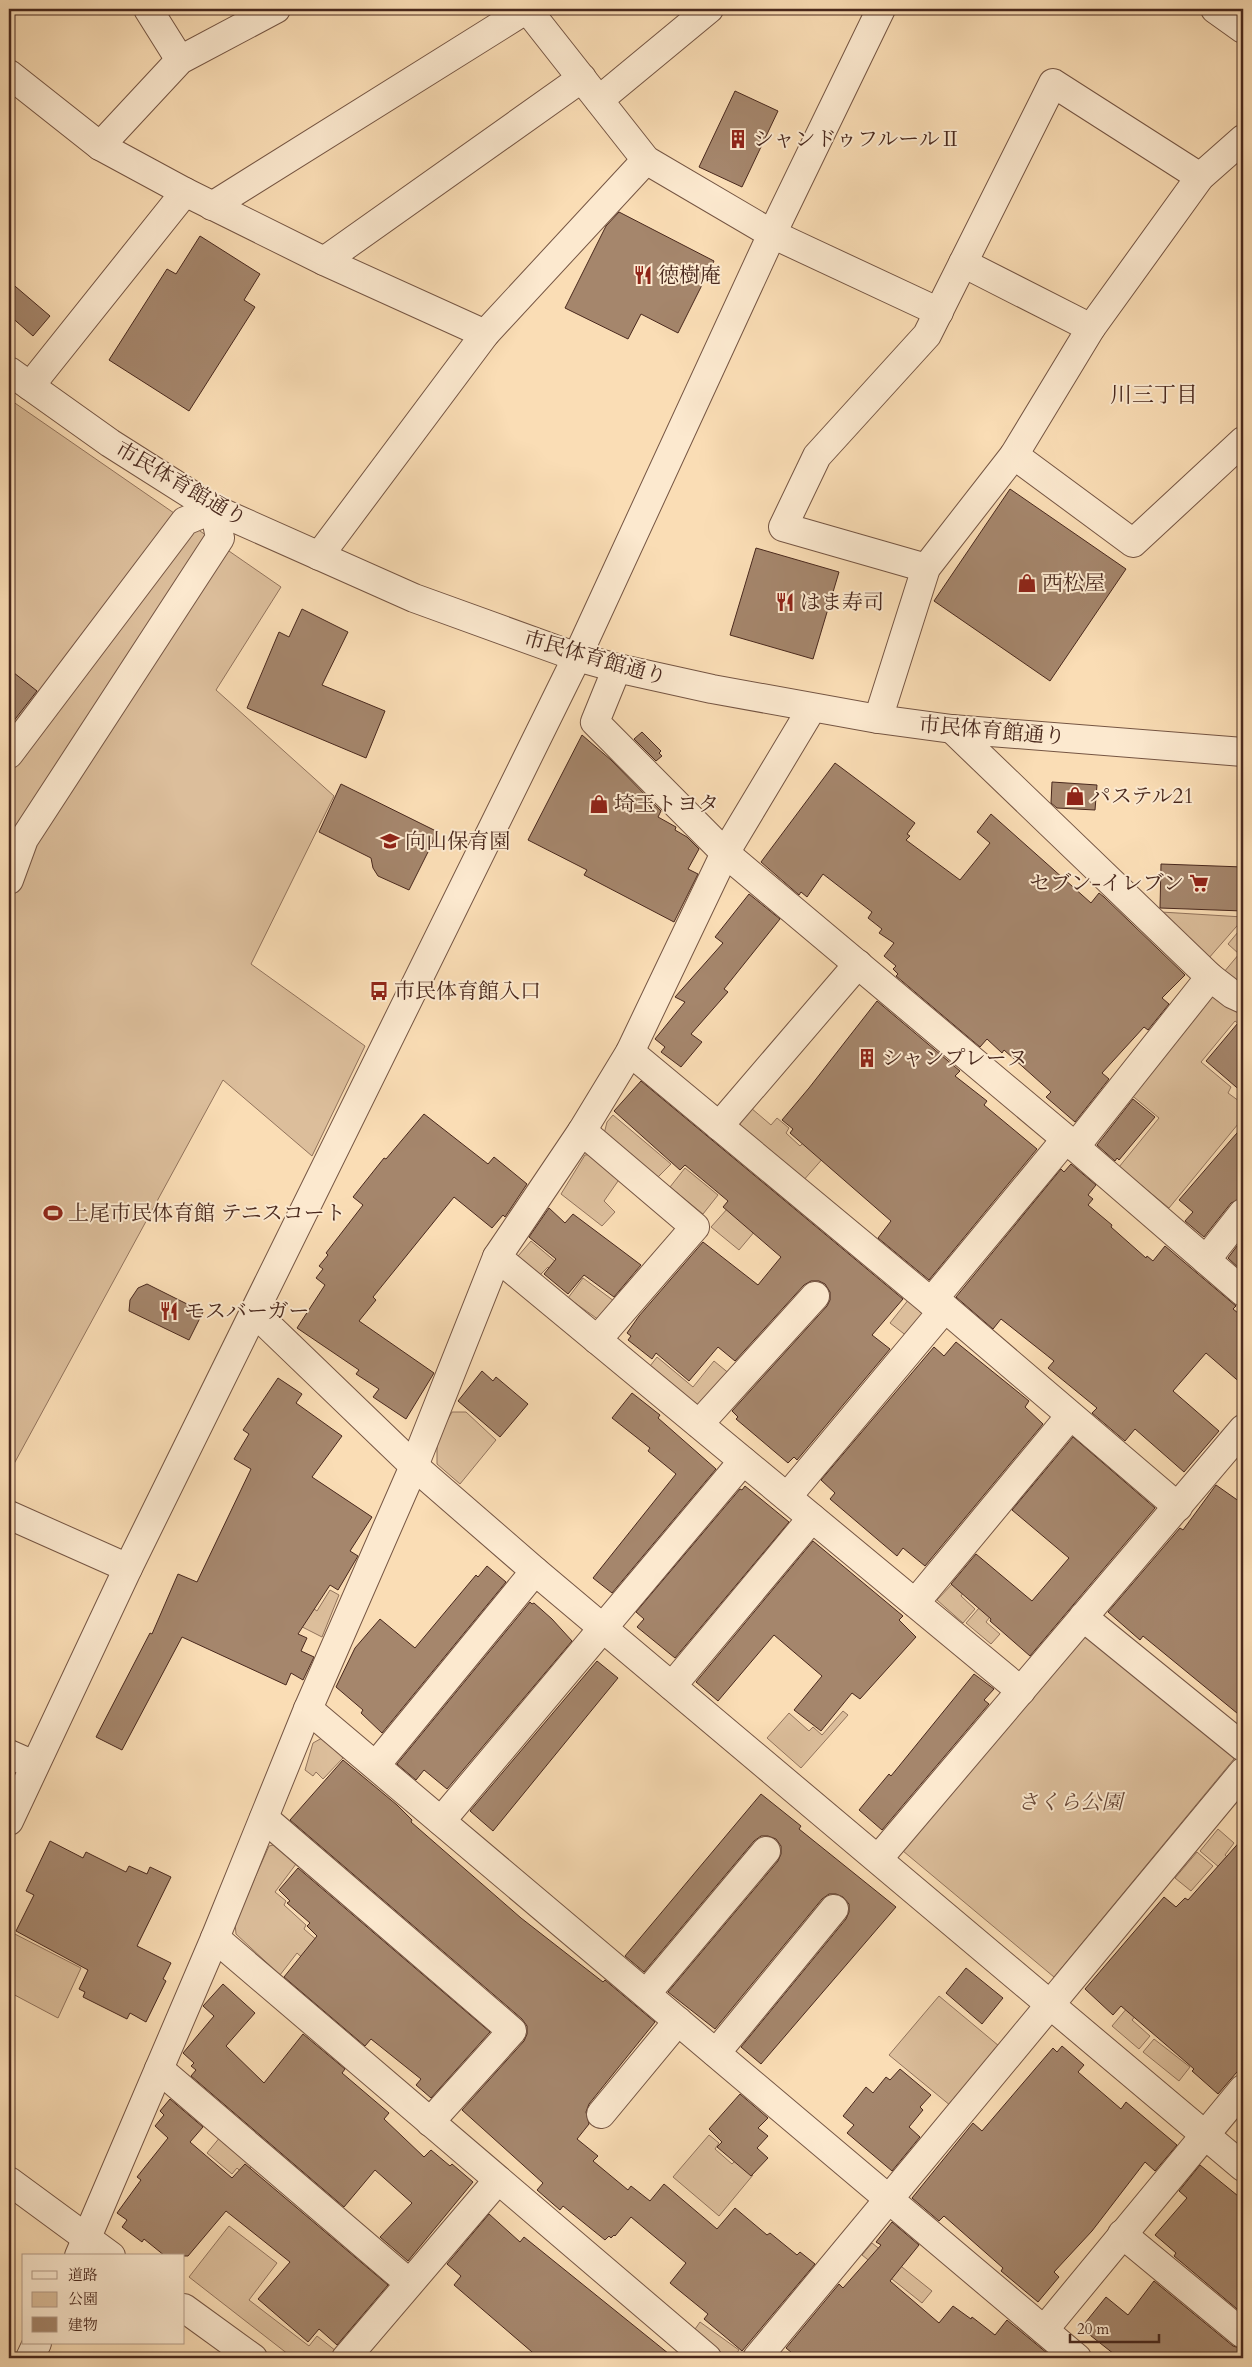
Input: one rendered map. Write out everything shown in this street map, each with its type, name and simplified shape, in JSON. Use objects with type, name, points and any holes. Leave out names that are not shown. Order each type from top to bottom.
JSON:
[{"type":"street","points":[[148,9],[180,60]]},
{"type":"street","points":[[100,146],[180,60],[276,9]]},
{"type":"street","points":[[212,206],[527,9],[646,160],[772,234],[939,312]]},
{"type":"street","points":[[599,100],[709,9]]},
{"type":"street","points":[[9,1821],[128,1568],[577,657],[772,234],[881,9]]},
{"type":"street","points":[[1215,9],[1243,29]]},
{"type":"street","points":[[9,74],[100,146],[212,206],[324,261],[485,334]]},
{"type":"street","points":[[324,261],[582,78]]},
{"type":"street","points":[[926,568],[784,527],[817,456],[927,335],[1053,83],[1200,177]]},
{"type":"street","points":[[878,719],[926,568],[1014,455],[1091,328],[1200,177],[1243,139]]},
{"type":"street","points":[[319,556],[485,334],[646,160]]},
{"type":"street","points":[[19,378],[185,192]]},
{"type":"street","points":[[963,264],[1091,328]]},
{"type":"street","name":"市民体育館通り","points":[[19,378],[110,443],[214,508],[414,598],[577,657],[617,668],[812,708],[878,719],[952,729],[1243,752]]},
{"type":"street","points":[[1014,455],[1133,543],[1243,441]]},
{"type":"street","points":[[9,754],[184,521],[214,508],[220,538],[24,840],[9,880]]},
{"type":"street","points":[[617,668],[595,722],[725,853],[1070,1143],[1243,1292]]},
{"type":"street","points":[[83,2247],[215,1938],[308,1708],[414,1466],[497,1257],[582,1131],[630,1052],[725,853],[812,708]]},
{"type":"street","points":[[952,729],[1210,977],[1232,994],[1243,999]]},
{"type":"street","points":[[719,1126],[858,964]]},
{"type":"street","points":[[787,1497],[938,1305],[1070,1143],[1210,977]]},
{"type":"street","points":[[630,1052],[938,1305],[1178,1507]]},
{"type":"street","points":[[582,1131],[695,1227],[597,1340]]},
{"type":"street","points":[[1206,1260],[1243,1213]]},
{"type":"street","points":[[497,1257],[915,1602],[1021,1692]]},
{"type":"street","points":[[699,1424],[814,1296]]},
{"type":"street","points":[[254,1312],[414,1466],[1243,2167]]},
{"type":"street","points":[[915,1602],[1070,1416]]},
{"type":"street","points":[[878,1859],[1243,1429]]},
{"type":"street","points":[[441,1821],[743,1461]]},
{"type":"street","points":[[9,1515],[128,1568]]},
{"type":"street","points":[[672,1686],[812,1518]]},
{"type":"street","points":[[376,1764],[535,1570]]},
{"type":"street","points":[[1083,1617],[1243,1747]]},
{"type":"street","points":[[308,1708],[1077,2358]]},
{"type":"street","points":[[9,1754],[34,1765]]},
{"type":"street","points":[[757,2358],[1243,1772]]},
{"type":"street","points":[[264,1818],[512,2031],[430,2122]]},
{"type":"street","points":[[646,1994],[766,1851]]},
{"type":"street","points":[[716,2052],[834,1909]]},
{"type":"street","points":[[215,1938],[707,2358]]},
{"type":"street","points":[[601,2114],[678,2021]]},
{"type":"street","points":[[159,2069],[409,2283]]},
{"type":"street","points":[[1044,2330],[1243,2089]]},
{"type":"street","points":[[9,2180],[83,2247],[105,2254]]},
{"type":"street","points":[[346,2358],[498,2180]]},
{"type":"street","points":[[1122,2234],[1243,2334]]},
{"type":"street","points":[[185,2309],[253,2358]]},
{"type":"street","points":[[30,2358],[37,2344]]},
{"type":"green space","points":[[9,399],[281,587],[216,690],[334,796],[251,964],[365,1046],[312,1156],[223,1080],[9,1473]]},
{"type":"green space","points":[[1161,912],[1243,917],[1243,919],[1208,959]]},
{"type":"green space","points":[[1243,926],[1243,988],[1224,972],[1239,954],[1228,944]]},
{"type":"green space","points":[[1211,992],[1243,1008],[1243,1027],[1235,1021],[1201,1062],[1231,1087],[1228,1093],[1243,1104],[1243,1118],[1169,1208],[1119,1167],[1159,1118],[1129,1093]]},
{"type":"green space","points":[[751,1108],[771,1125],[777,1118],[789,1128],[786,1133],[800,1146],[806,1140],[825,1156],[802,1182],[742,1130],[739,1122]]},
{"type":"green space","points":[[613,1115],[671,1164],[657,1178],[604,1134],[607,1122]]},
{"type":"green space","points":[[595,1154],[623,1174],[604,1201],[615,1212],[602,1226],[561,1194],[585,1155]]},
{"type":"green space","points":[[685,1168],[718,1195],[703,1214],[670,1187]]},
{"type":"green space","points":[[728,1208],[755,1231],[739,1250],[711,1227]]},
{"type":"green space","points":[[531,1241],[562,1267],[556,1274],[548,1267],[540,1275],[518,1256]]},
{"type":"green space","points":[[583,1278],[614,1301],[599,1320],[568,1298]]},
{"type":"green space","points":[[909,1299],[926,1313],[912,1340],[890,1323]]},
{"type":"green space","points":[[657,1357],[693,1387],[714,1361],[731,1375],[699,1406],[650,1366]]},
{"type":"green space","points":[[452,1412],[466,1412],[496,1440],[460,1484],[437,1464],[437,1439]]},
{"type":"green space","points":[[953,1583],[963,1593],[961,1596],[975,1609],[963,1623],[937,1600]]},
{"type":"green space","points":[[330,1590],[339,1595],[322,1637],[249,1600],[304,1602],[317,1611]]},
{"type":"green space","points":[[986,1600],[996,1609],[986,1622],[1000,1634],[991,1644],[966,1623]]},
{"type":"green space","name":"さくら公園","points":[[1087,1628],[1238,1754],[1054,1977],[903,1851]]},
{"type":"green space","points":[[843,1711],[848,1715],[801,1768],[767,1738],[789,1713],[809,1731],[813,1727],[822,1735]]},
{"type":"green space","points":[[322,1738],[343,1758],[323,1779],[316,1772],[313,1776],[305,1770],[313,1743]]},
{"type":"green space","points":[[1218,1829],[1234,1843],[1225,1855],[1241,1869],[1233,1879],[1200,1851]]},
{"type":"green space","points":[[281,1843],[299,1860],[275,1892],[286,1901],[284,1905],[306,1925],[304,1929],[334,1955],[320,1974],[297,1953],[280,1975],[236,1934],[235,1923],[269,1846]]},
{"type":"green space","points":[[1197,1852],[1213,1866],[1191,1891],[1175,1878]]},
{"type":"green space","points":[[9,1931],[81,1968],[58,2018],[9,1992]]},
{"type":"green space","points":[[939,1996],[999,2046],[951,2106],[889,2055]]},
{"type":"green space","points":[[1128,2007],[1137,2014],[1132,2020],[1150,2036],[1139,2049],[1112,2026]]},
{"type":"green space","points":[[1154,2039],[1190,2067],[1179,2081],[1143,2052]]},
{"type":"green space","points":[[709,2135],[719,2143],[715,2149],[732,2164],[736,2160],[753,2175],[719,2216],[673,2177]]},
{"type":"green space","points":[[221,2136],[254,2164],[244,2175],[237,2168],[232,2174],[207,2153]]},
{"type":"green space","points":[[229,2226],[277,2263],[249,2300],[309,2346],[317,2336],[336,2351],[331,2358],[293,2358],[189,2277]]},
{"type":"green space","points":[[872,2243],[932,2291],[922,2303],[862,2255]]},
{"type":"green space","points":[[700,2322],[739,2350],[733,2358],[729,2358],[693,2332]]},
{"type":"building","name":"シャンドゥフルールⅡ","points":[[735,91],[778,111],[742,187],[699,167]]},
{"type":"building","points":[[619,212],[714,261],[678,333],[641,314],[628,339],[565,308],[606,226]]},
{"type":"building","points":[[200,236],[260,274],[244,300],[255,307],[189,411],[109,360],[167,269],[176,274]]},
{"type":"building","points":[[9,281],[50,316],[33,336],[9,315]]},
{"type":"building","points":[[1010,489],[1126,569],[1050,681],[934,601]]},
{"type":"building","points":[[756,548],[839,572],[813,659],[730,635]]},
{"type":"building","points":[[302,609],[348,632],[322,685],[385,711],[366,758],[247,708],[279,632],[289,637]]},
{"type":"building","points":[[9,669],[37,691],[9,727]]},
{"type":"building","points":[[642,732],[661,751],[659,753],[662,756],[656,761],[634,739]]},
{"type":"building","points":[[582,735],[611,760],[661,811],[658,817],[676,827],[675,830],[687,837],[699,849],[688,869],[698,874],[674,922],[584,875],[587,870],[528,840]]},
{"type":"building","points":[[835,763],[915,823],[907,834],[910,836],[906,840],[960,880],[990,843],[977,832],[991,814],[1091,903],[1099,893],[1104,897],[1185,975],[1162,998],[1169,1004],[1148,1030],[1144,1027],[1102,1073],[1109,1079],[1075,1122],[1046,1097],[1051,1092],[1004,1050],[1002,1053],[987,1039],[980,1047],[896,976],[898,974],[893,969],[896,966],[884,956],[894,943],[879,933],[882,929],[868,918],[872,912],[823,874],[807,897],[801,892],[799,895],[761,862]]},
{"type":"building","points":[[1052,782],[1097,785],[1095,810],[1057,808],[1051,803]]},
{"type":"building","points":[[341,784],[438,832],[409,890],[378,876],[373,868],[371,858],[319,832]]},
{"type":"building","points":[[1161,864],[1243,867],[1243,911],[1160,908]]},
{"type":"building","points":[[749,894],[780,919],[724,989],[728,992],[691,1034],[702,1042],[681,1067],[661,1052],[665,1047],[655,1039],[685,1002],[675,997],[723,943],[715,937]]},
{"type":"building","points":[[877,1001],[960,1071],[955,1076],[987,1101],[984,1105],[1037,1149],[929,1280],[878,1238],[891,1221],[790,1133],[793,1129],[782,1120]]},
{"type":"building","points":[[1243,1017],[1243,1093],[1206,1061]]},
{"type":"building","points":[[641,1081],[903,1299],[872,1335],[890,1349],[797,1460],[794,1457],[788,1463],[736,1419],[738,1417],[732,1411],[827,1306],[830,1300],[830,1292],[825,1284],[819,1281],[811,1281],[804,1285],[735,1361],[718,1347],[689,1381],[656,1353],[652,1359],[628,1340],[631,1336],[627,1333],[639,1316],[703,1242],[758,1285],[781,1257],[723,1207],[728,1201],[685,1165],[680,1170],[614,1111]]},
{"type":"building","points":[[1133,1099],[1155,1117],[1119,1160],[1117,1158],[1115,1161],[1097,1145]]},
{"type":"building","points":[[424,1114],[488,1164],[494,1157],[527,1184],[505,1217],[503,1215],[492,1228],[454,1197],[373,1297],[376,1300],[359,1321],[434,1373],[406,1419],[373,1397],[379,1389],[356,1374],[359,1370],[297,1328],[325,1285],[316,1278],[323,1269],[319,1266],[328,1255],[326,1253],[363,1205],[353,1197],[384,1158],[386,1159]]},
{"type":"building","points":[[1243,1126],[1243,1198],[1231,1203],[1204,1237],[1185,1221],[1193,1212],[1179,1200]]},
{"type":"building","points":[[1071,1164],[1096,1185],[1088,1195],[1093,1199],[1088,1205],[1112,1225],[1111,1227],[1146,1258],[1147,1256],[1153,1261],[1165,1246],[1236,1306],[1233,1309],[1243,1317],[1243,1385],[1206,1353],[1173,1391],[1219,1431],[1184,1472],[1135,1429],[1125,1441],[1092,1413],[1097,1408],[1048,1368],[1054,1361],[1001,1319],[993,1329],[956,1297],[1061,1169],[1064,1172]]},
{"type":"building","points":[[549,1208],[565,1223],[573,1214],[641,1265],[614,1297],[584,1275],[568,1294],[544,1274],[556,1259],[529,1237]]},
{"type":"building","points":[[1243,1238],[1243,1272],[1228,1258]]},
{"type":"building","points":[[147,1284],[203,1312],[189,1340],[129,1311],[130,1300],[138,1288]]},
{"type":"building","points":[[956,1342],[1029,1401],[1025,1407],[1043,1424],[925,1566],[903,1548],[897,1556],[830,1499],[835,1493],[821,1480],[934,1347],[944,1356]]},
{"type":"building","points":[[482,1371],[493,1381],[496,1377],[528,1404],[500,1437],[458,1401]]},
{"type":"building","points":[[278,1378],[302,1394],[296,1403],[342,1436],[312,1477],[372,1517],[350,1551],[358,1556],[338,1590],[330,1585],[298,1634],[307,1638],[301,1651],[314,1657],[303,1680],[291,1673],[286,1685],[182,1637],[122,1750],[96,1737],[150,1633],[152,1634],[178,1574],[197,1582],[251,1469],[234,1459],[249,1434],[243,1430]]},
{"type":"building","points":[[632,1393],[660,1415],[658,1418],[716,1469],[612,1593],[593,1578],[676,1474],[648,1451],[650,1448],[612,1418]]},
{"type":"building","points":[[1073,1437],[1155,1508],[1030,1656],[951,1584],[976,1554],[1032,1601],[1069,1558],[1012,1510]]},
{"type":"building","points":[[1216,1485],[1243,1504],[1243,1718],[1143,1636],[1140,1640],[1108,1612],[1180,1528],[1183,1530]]},
{"type":"building","points":[[745,1486],[789,1522],[675,1658],[637,1627],[644,1619],[636,1612],[740,1489],[742,1490]]},
{"type":"building","points":[[813,1541],[903,1616],[899,1620],[916,1637],[860,1699],[852,1693],[821,1731],[794,1710],[822,1676],[774,1635],[718,1701],[696,1682]]},
{"type":"building","points":[[487,1566],[506,1582],[382,1733],[361,1713],[363,1710],[336,1687],[355,1648],[380,1619],[415,1648],[476,1575],[478,1577]]},
{"type":"building","points":[[530,1602],[534,1603],[552,1619],[572,1641],[447,1789],[424,1770],[416,1780],[397,1764]]},
{"type":"building","points":[[597,1661],[618,1678],[493,1831],[470,1811]]},
{"type":"building","points":[[974,1674],[994,1689],[984,1700],[989,1704],[882,1830],[859,1810],[889,1774],[891,1776]]},
{"type":"building","points":[[343,1760],[397,1805],[412,1820],[411,1822],[521,1918],[603,1982],[605,1980],[655,2022],[589,2104],[586,2112],[589,2124],[577,2139],[598,2156],[593,2161],[628,2190],[631,2186],[650,2201],[664,2184],[717,2229],[735,2208],[767,2235],[770,2233],[797,2255],[800,2252],[815,2264],[742,2351],[704,2319],[708,2314],[670,2283],[686,2263],[631,2217],[615,2236],[611,2238],[609,2236],[605,2240],[563,2206],[560,2210],[537,2190],[543,2183],[462,2110],[524,2041],[527,2034],[527,2026],[522,2019],[290,1820]]},
{"type":"building","points":[[761,1794],[801,1826],[799,1829],[896,1907],[761,2064],[741,2047],[846,1919],[849,1912],[849,1904],[843,1897],[829,1894],[822,1899],[715,2029],[668,1992],[778,1861],[781,1854],[781,1846],[776,1839],[761,1836],[754,1841],[644,1972],[625,1956]]},
{"type":"building","points":[[1243,1838],[1243,2065],[1218,2094],[1192,2071],[1194,2069],[1121,2006],[1113,2015],[1085,1989],[1164,1897],[1176,1907],[1185,1898],[1188,1900]]},
{"type":"building","points":[[50,1841],[83,1858],[86,1852],[126,1872],[129,1866],[147,1874],[150,1867],[171,1877],[137,1946],[171,1963],[163,1979],[166,1981],[146,2022],[130,2013],[127,2019],[83,1997],[85,1992],[79,1989],[88,1970],[16,1931],[34,1895],[26,1891]]},
{"type":"building","points":[[298,1868],[490,2032],[431,2098],[416,2085],[421,2079],[371,2039],[365,2046],[284,1977],[317,1936],[307,1926],[310,1923],[287,1903],[290,1901],[279,1890]]},
{"type":"building","points":[[966,1968],[1003,1998],[982,2024],[946,1993]]},
{"type":"building","points":[[223,1984],[255,2013],[226,2046],[264,2083],[303,2034],[345,2069],[342,2073],[389,2113],[384,2119],[424,2157],[431,2150],[450,2166],[452,2164],[473,2182],[408,2261],[380,2237],[412,2203],[375,2170],[344,2207],[191,2076],[196,2070],[191,2066],[194,2063],[183,2053],[214,2016],[203,2006]]},
{"type":"building","points":[[1062,2046],[1084,2065],[1078,2072],[1121,2109],[1126,2102],[1177,2145],[1155,2171],[1145,2162],[1092,2231],[1054,2272],[1059,2277],[1038,2302],[1001,2271],[1003,2268],[944,2216],[939,2221],[912,2198],[973,2123],[982,2131],[1053,2048],[1057,2052]]},
{"type":"building","points":[[900,2069],[931,2095],[920,2107],[923,2110],[909,2127],[920,2137],[892,2171],[847,2133],[854,2125],[843,2116],[866,2087],[873,2093],[886,2077],[890,2080]]},
{"type":"building","points":[[740,2094],[768,2118],[758,2128],[768,2136],[757,2148],[768,2158],[751,2176],[717,2147],[722,2142],[709,2129]]},
{"type":"building","points":[[170,2099],[203,2127],[190,2142],[232,2178],[245,2164],[388,2285],[337,2345],[319,2329],[308,2342],[258,2299],[290,2262],[226,2211],[188,2256],[185,2256],[185,2254],[163,2254],[144,2239],[142,2242],[122,2227],[127,2220],[117,2213],[141,2180],[137,2177],[168,2138],[155,2126],[164,2115],[160,2111]]},
{"type":"building","points":[[1200,2165],[1243,2200],[1243,2314],[1174,2256],[1176,2253],[1155,2235],[1187,2198],[1179,2191]]},
{"type":"building","points":[[489,2214],[520,2242],[524,2237],[674,2358],[539,2358],[454,2285],[461,2276],[447,2264]]},
{"type":"building","points":[[892,2222],[919,2245],[890,2281],[939,2323],[953,2306],[971,2319],[972,2317],[995,2335],[1007,2320],[1053,2358],[798,2358],[786,2348],[839,2284],[843,2288],[881,2245],[876,2242]]},
{"type":"building","points":[[1154,2281],[1233,2346],[1243,2349],[1243,2358],[1119,2358],[1081,2328],[1106,2297],[1128,2315]]},
{"type":"place","name":"シャンドゥフルールⅡ","points":[[738,139]]},
{"type":"place","name":"徳樹庵","points":[[643,275]]},
{"type":"place","name":"西松屋","points":[[1027,583]]},
{"type":"place","name":"はま寿司","points":[[785,602]]},
{"type":"place","name":"パステル21","points":[[1075,796]]},
{"type":"place","name":"埼玉トヨタ","points":[[599,804]]},
{"type":"place","name":"向山保育園","points":[[390,841]]},
{"type":"place","name":"セブン-イレブン","points":[[1199,883]]},
{"type":"place","name":"市民体育館入口","points":[[379,991]]},
{"type":"place","name":"シャンプレーヌ","points":[[867,1058]]},
{"type":"place","name":"上尾市民体育館 テニスコート","points":[[53,1213]]},
{"type":"place","name":"モスバーガー","points":[[169,1311]]},
{"type":"district","name":"川三丁目","points":[[1154,395]]}]
